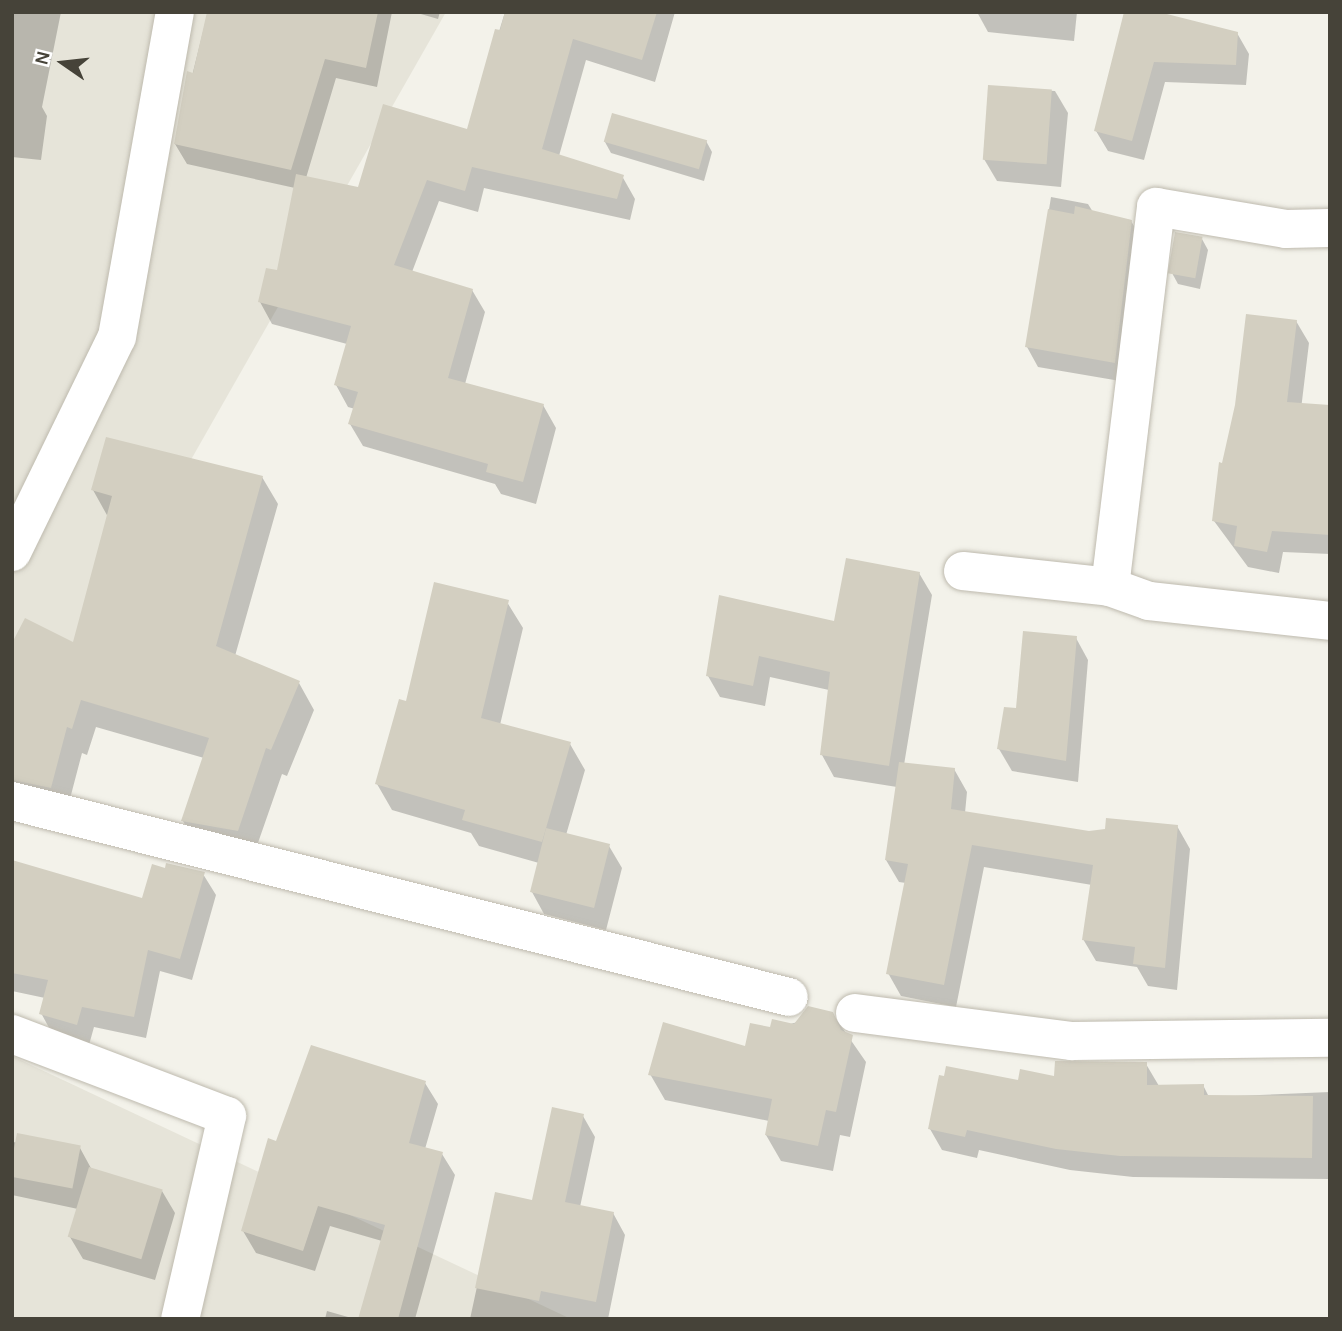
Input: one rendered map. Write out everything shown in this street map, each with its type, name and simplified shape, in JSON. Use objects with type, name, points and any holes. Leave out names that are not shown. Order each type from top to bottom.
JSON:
[{"type":"street","points":[[12,552],[117,337],[175,12]]},
{"type":"street","points":[[1110,587],[1156,206],[1286,229],[1330,228]]},
{"type":"street","points":[[963,571],[1110,587],[1149,601],[1330,621]]},
{"type":"street","points":[[12,801],[789,997]]},
{"type":"street","points":[[855,1013],[1072,1041],[1330,1038]]},
{"type":"street","points":[[12,1034],[227,1116],[180,1319]]},
{"type":"shaded area","points":[[12,12],[446,12],[12,774]]},
{"type":"shaded area","points":[[12,1056],[571,1319],[12,1319]]},
{"type":"building","points":[[207,12],[378,12],[366,68],[325,59],[291,170],[174,144],[187,71],[193,73]]},
{"type":"building","points":[[505,12],[657,12],[642,60],[573,39],[542,149],[624,175],[617,199],[472,167],[465,191],[427,180],[394,265],[473,289],[448,378],[544,404],[523,482],[486,472],[488,464],[348,424],[358,392],[334,385],[351,326],[258,302],[266,268],[277,270],[296,174],[358,187],[383,104],[467,129],[495,29],[500,30]]},
{"type":"building","points":[[1124,12],[1159,12],[1238,32],[1236,65],[1154,62],[1132,141],[1094,131]]},
{"type":"building","points":[[988,85],[1052,89],[1047,164],[983,160]]},
{"type":"building","points":[[612,113],[707,140],[699,169],[604,142]]},
{"type":"building","points":[[1075,206],[1132,220],[1115,363],[1025,347],[1048,209],[1074,214]]},
{"type":"building","points":[[1175,232],[1203,237],[1195,278],[1168,273]]},
{"type":"building","points":[[1246,314],[1297,320],[1287,402],[1330,405],[1330,535],[1272,531],[1267,552],[1234,546],[1237,526],[1212,521],[1219,462],[1222,463],[1235,405]]},
{"type":"building","points":[[106,437],[263,476],[216,646],[300,681],[271,750],[266,748],[238,831],[181,821],[209,738],[81,700],[72,729],[67,727],[51,788],[12,780],[12,643],[25,618],[73,642],[112,496],[91,490]]},
{"type":"building","points":[[846,558],[920,572],[889,766],[820,755],[830,672],[759,656],[753,686],[706,676],[719,595],[834,621]]},
{"type":"building","points":[[434,582],[509,600],[481,718],[571,742],[542,842],[462,820],[465,810],[375,784],[399,699],[406,701]]},
{"type":"building","points":[[1023,631],[1077,636],[1066,761],[997,749],[1004,707],[1016,708]]},
{"type":"building","points":[[899,762],[955,768],[951,809],[1089,831],[1105,829],[1106,818],[1178,825],[1165,968],[1133,964],[1135,947],[1082,940],[1093,865],[972,845],[944,985],[886,974],[908,864],[885,860]]},
{"type":"building","points":[[546,828],[610,844],[594,908],[530,892]]},
{"type":"building","points":[[12,860],[142,898],[152,864],[165,868],[166,863],[205,872],[180,959],[148,950],[134,1017],[82,1007],[77,1025],[39,1014],[48,980],[12,973]]},
{"type":"building","points":[[808,1006],[833,1012],[841,1030],[853,1035],[836,1112],[826,1110],[818,1146],[765,1135],[772,1099],[648,1075],[663,1022],[745,1046],[750,1023],[770,1027],[772,1019],[794,1024]]},
{"type":"building","points":[[311,1045],[426,1081],[409,1143],[443,1152],[398,1319],[358,1319],[385,1225],[318,1206],[303,1251],[241,1231],[268,1138],[276,1141]]},
{"type":"building","points":[[1055,1061],[1147,1062],[1147,1085],[1204,1084],[1204,1095],[1313,1096],[1312,1158],[1120,1156],[1056,1149],[967,1130],[965,1137],[928,1129],[939,1075],[944,1076],[946,1066],[1018,1080],[1020,1069],[1054,1076]]},
{"type":"building","points":[[552,1107],[584,1114],[565,1202],[614,1212],[596,1302],[541,1291],[539,1301],[475,1288],[495,1192],[532,1200]]},
{"type":"building","points":[[17,1133],[81,1145],[72,1189],[12,1177]]},
{"type":"building","points":[[89,1167],[163,1190],[141,1259],[68,1237]]}]
